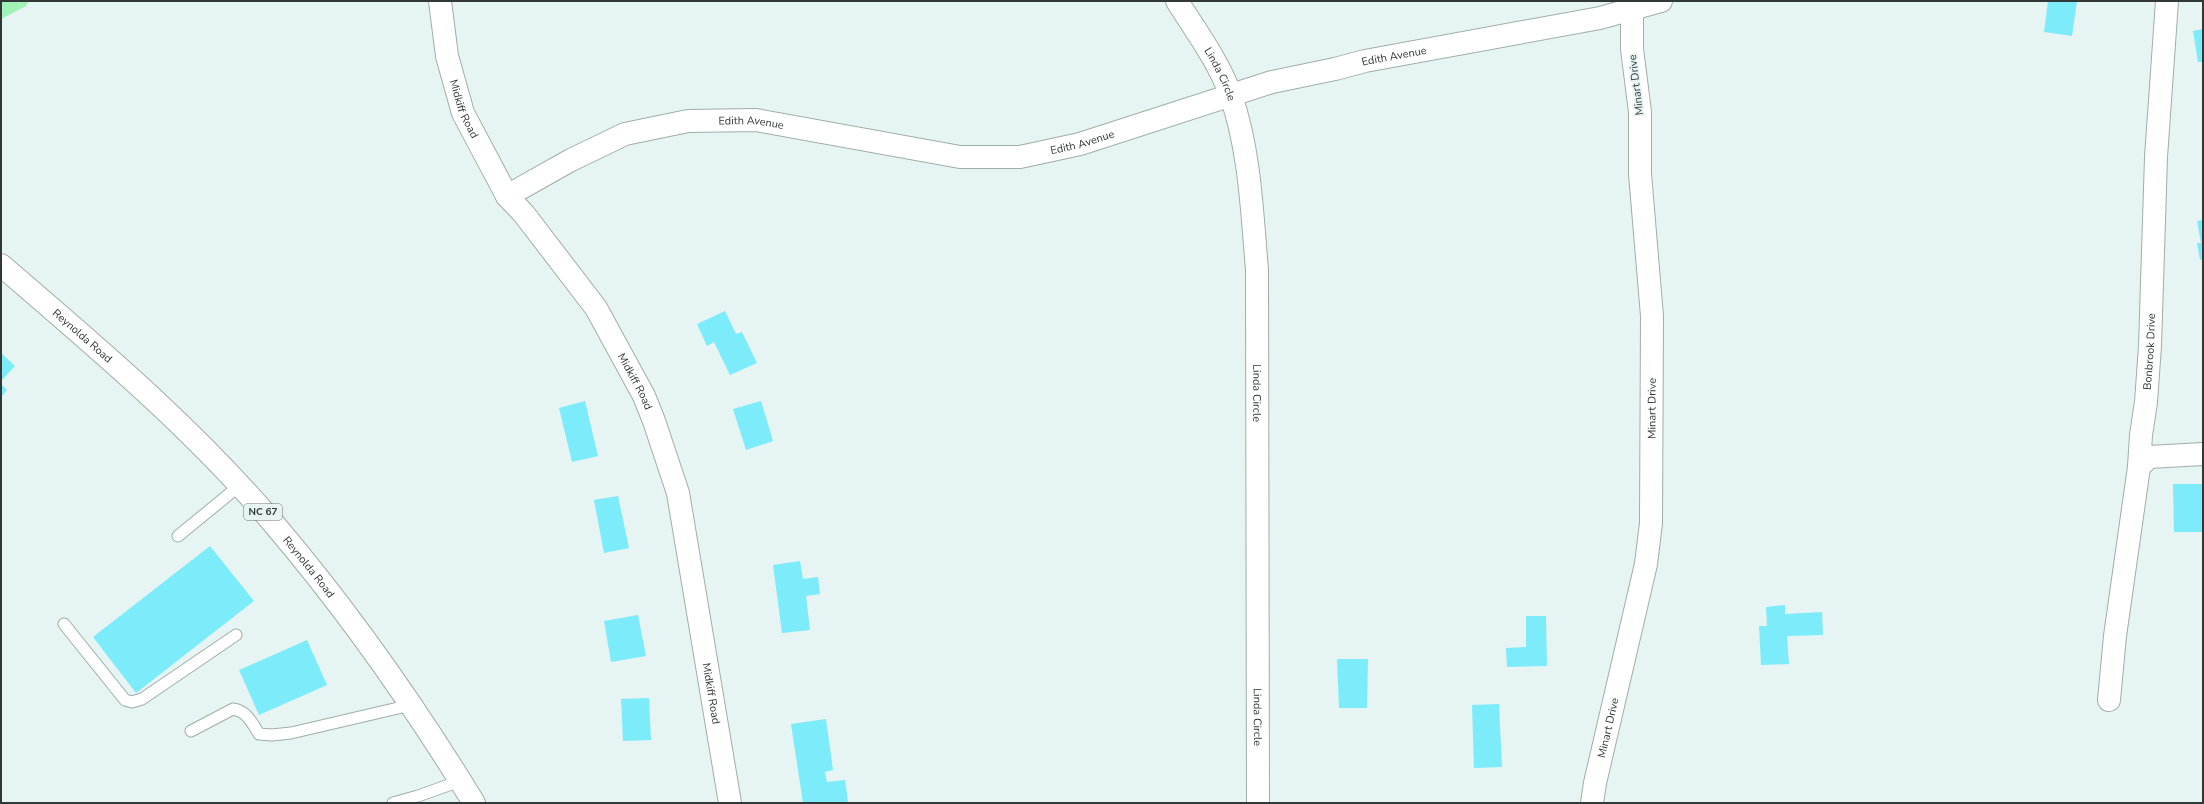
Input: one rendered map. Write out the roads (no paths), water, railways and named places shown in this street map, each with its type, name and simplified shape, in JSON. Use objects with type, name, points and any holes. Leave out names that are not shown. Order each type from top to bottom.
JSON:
[{"type":"street","name":"Midkiff Road","points":[[440,1],[447,56],[463,114],[507,196],[524,214],[596,308],[644,396],[654,421],[678,493],[730,803]]},
{"type":"street","name":"Linda Circle","points":[[1177,1],[1215,60],[1230,95],[1239,124],[1251,189],[1257,270],[1258,803]]},
{"type":"street","name":"Edith Avenue","points":[[507,196],[571,160],[625,134],[688,121],[756,120],[960,156],[1020,157],[1080,144],[1272,82],[1365,61],[1600,18],[1661,1]]},
{"type":"street","name":"Bonbrook Drive","points":[[2110,700],[2115,636],[2139,467],[2150,346],[2156,156],[2167,1]]},
{"type":"street","name":"Minart Drive","points":[[1592,803],[1595,783],[1646,564],[1651,522],[1652,316],[1640,174],[1640,112],[1632,49],[1632,8]]},
{"type":"street","name":"Reynolda Road","points":[[1,265],[154,401],[274,523],[380,658],[474,803]]},
{"type":"street","points":[[2139,467],[2150,457],[2203,454]]},
{"type":"lane","points":[[178,536],[239,486]]},
{"type":"lane","points":[[64,624],[125,700],[132,702],[142,699],[236,635]]},
{"type":"lane","points":[[191,731],[233,709],[240,710],[248,716],[259,734],[272,735],[291,733],[411,705]]},
{"type":"lane","points":[[393,803],[460,781]]}]
